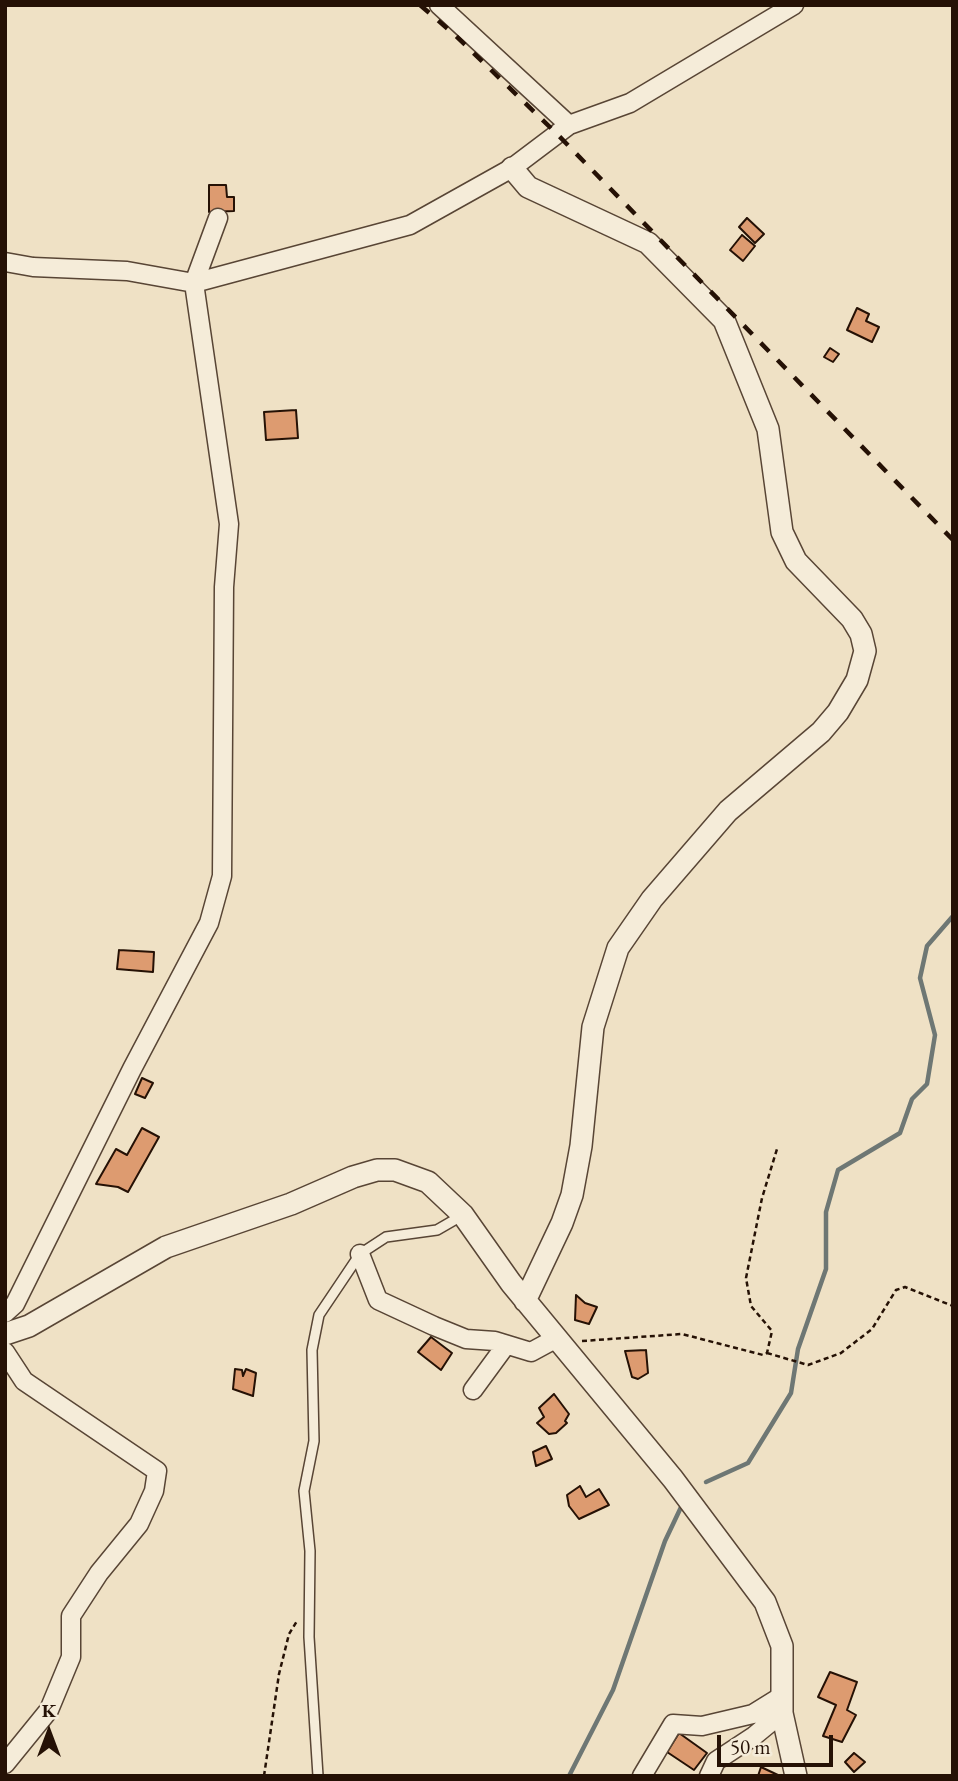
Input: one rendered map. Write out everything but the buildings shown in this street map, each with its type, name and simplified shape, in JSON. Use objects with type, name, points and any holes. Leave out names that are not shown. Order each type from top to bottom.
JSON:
[{"type":"street","points":[[439,5],[569,125]]},
{"type":"street","points":[[5,262],[33,267],[127,271],[194,283],[410,225],[512,168],[569,125],[630,103],[794,5]]},
{"type":"street","points":[[512,168],[528,187],[648,243],[724,320],[768,429],[782,532],[796,561],[852,619],[861,634],[865,652],[857,680],[838,712],[821,732],[728,811],[652,899],[618,948],[593,1027],[581,1146],[572,1195],[562,1223],[525,1301]]},
{"type":"street","points":[[5,1313],[22,1292],[132,1069],[209,923],[222,876],[223,587],[229,524],[194,283],[218,218]]},
{"type":"street","points":[[5,1334],[29,1326],[166,1247],[233,1226],[354,1177],[377,1170],[403,1172],[428,1182],[463,1215],[525,1301],[673,1479],[765,1602],[782,1646],[782,1704],[796,1776]]},
{"type":"street","points":[[360,1254],[378,1300],[466,1339],[531,1352],[558,1341]]},
{"type":"street","points":[[474,1390],[506,1345]]},
{"type":"street","points":[[5,1352],[24,1381],[157,1471],[154,1491],[139,1524],[99,1573],[71,1616],[71,1657],[49,1710],[5,1765]]},
{"type":"street","points":[[642,1776],[673,1724],[702,1726],[782,1704]]},
{"type":"street","points":[[709,1776],[716,1761],[754,1736],[782,1704]]},
{"type":"lane","points":[[318,1776],[310,1551],[304,1491],[314,1441],[312,1350],[319,1315],[360,1254],[386,1237],[437,1230],[463,1215]]},
{"type":"path","points":[[767,1353],[772,1331],[751,1306],[746,1278],[762,1198],[777,1149]]},
{"type":"path","points":[[558,1341],[682,1334],[763,1356],[767,1353],[806,1365],[841,1353],[872,1329],[896,1290],[905,1287],[953,1306]]},
{"type":"path","points":[[264,1776],[289,1634],[310,1600]]},
{"type":"waterway","points":[[706,1482],[748,1463],[791,1393],[798,1349],[826,1269],[826,1212],[838,1170],[900,1133],[912,1099],[927,1084],[935,1035],[920,978],[927,946],[953,916]]},
{"type":"waterway","points":[[569,1776],[613,1690],[665,1541],[683,1503]]},
{"type":"railway","points":[[420,5],[455,35],[557,134],[953,540]]}]
